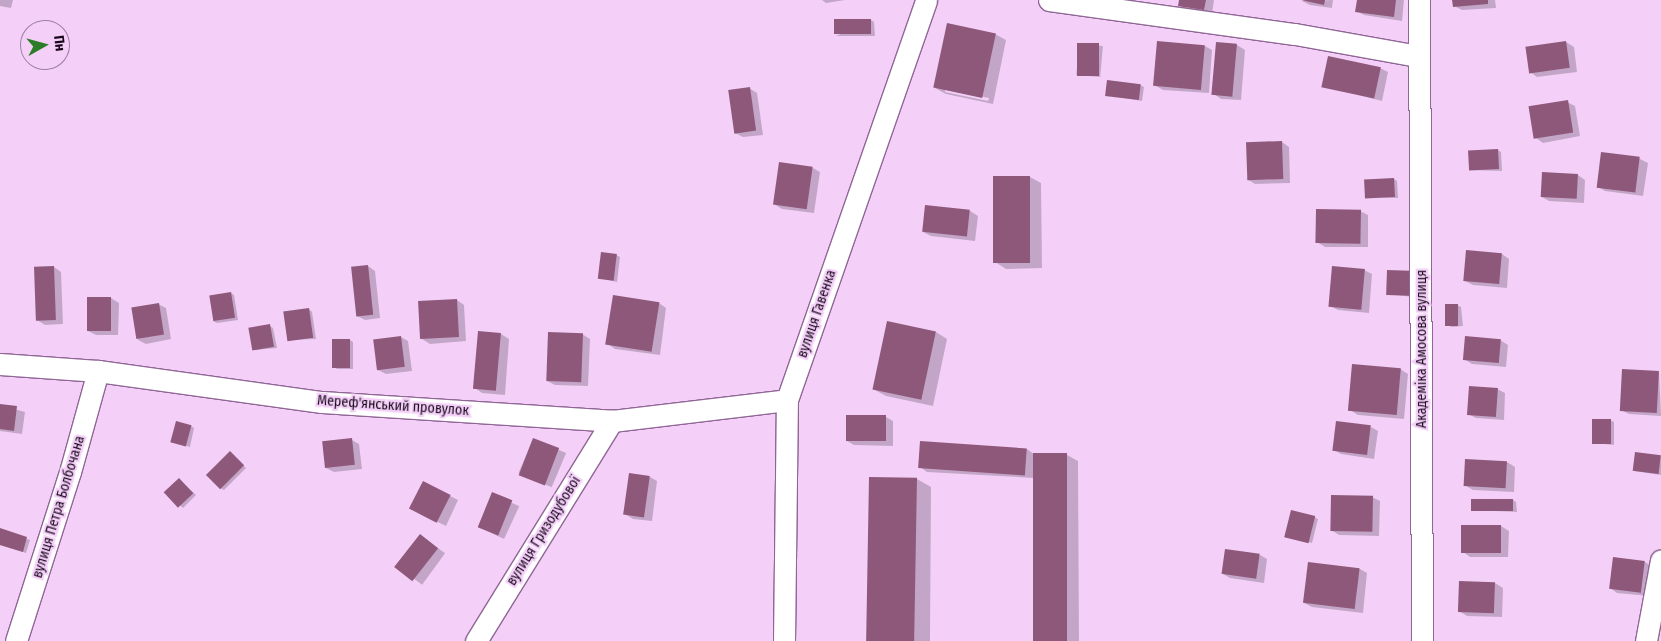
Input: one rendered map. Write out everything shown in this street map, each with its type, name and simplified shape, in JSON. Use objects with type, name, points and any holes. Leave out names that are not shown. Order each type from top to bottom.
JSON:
[{"type":"street","name":"вулиця Гавенка","points":[[784,641],[787,400],[926,0]]},
{"type":"street","points":[[1049,0],[1295,34],[1417,56]]},
{"type":"street","name":"Академіка Амосова вулиця","points":[[1419,0],[1417,56],[1423,311],[1422,641]]},
{"type":"street","name":"Мереф'янський провулок","points":[[0,364],[98,371],[322,402],[612,421],[787,400]]},
{"type":"street","name":"вулиця Петра Болбочана","points":[[16,641],[70,472],[98,371]]},
{"type":"street","name":"вулиця Гризодубової","points":[[476,641],[612,421]]},
{"type":"street","points":[[1646,641],[1661,560]]},
{"type":"building","points":[[1179,0],[1206,0],[1204,10],[1178,6]]},
{"type":"building","points":[[1301,0],[1325,0],[1324,5]]},
{"type":"building","points":[[1357,0],[1396,0],[1394,17],[1355,12]]},
{"type":"building","points":[[1452,0],[1488,0],[1488,4],[1453,7]]},
{"type":"building","points":[[834,19],[871,19],[871,34],[834,34]]},
{"type":"building","points":[[947,23],[996,33],[982,98],[933,88]]},
{"type":"building","points":[[1157,41],[1205,45],[1201,90],[1153,86]]},
{"type":"building","points":[[1566,41],[1570,68],[1529,73],[1525,47]]},
{"type":"building","points":[[1216,42],[1237,44],[1232,97],[1211,95]]},
{"type":"building","points":[[1077,43],[1099,43],[1099,76],[1077,76]]},
{"type":"building","points":[[1328,56],[1381,67],[1374,99],[1321,87]]},
{"type":"building","points":[[1107,80],[1141,84],[1139,100],[1105,96]]},
{"type":"building","points":[[750,87],[756,131],[734,134],[728,90]]},
{"type":"building","points":[[1568,100],[1573,133],[1534,139],[1528,106]]},
{"type":"building","points":[[1282,141],[1283,179],[1247,180],[1246,142]]},
{"type":"building","points":[[1498,149],[1499,169],[1469,171],[1468,151]]},
{"type":"building","points":[[1601,152],[1640,157],[1635,192],[1597,188]]},
{"type":"building","points":[[779,162],[813,167],[807,209],[773,205]]},
{"type":"building","points":[[1542,172],[1578,174],[1577,199],[1541,197]]},
{"type":"building","points":[[993,176],[1030,176],[1030,263],[993,263]]},
{"type":"building","points":[[1394,178],[1395,197],[1365,199],[1364,180]]},
{"type":"building","points":[[925,205],[970,210],[967,237],[922,232]]},
{"type":"building","points":[[1316,209],[1361,210],[1360,244],[1315,243]]},
{"type":"building","points":[[1466,250],[1502,253],[1499,284],[1463,281]]},
{"type":"building","points":[[601,252],[617,254],[614,281],[598,279]]},
{"type":"building","points":[[368,265],[373,315],[356,317],[351,267]]},
{"type":"building","points":[[54,266],[56,320],[36,321],[34,267]]},
{"type":"building","points":[[1332,266],[1365,269],[1361,310],[1328,307]]},
{"type":"building","points":[[1387,270],[1411,271],[1410,296],[1386,295]]},
{"type":"building","points":[[231,292],[235,318],[213,321],[209,295]]},
{"type":"building","points":[[613,295],[659,302],[652,352],[605,344]]},
{"type":"building","points":[[87,297],[111,297],[111,331],[87,331]]},
{"type":"building","points":[[457,299],[459,337],[420,339],[418,301]]},
{"type":"building","points":[[159,303],[164,335],[136,339],[131,307]]},
{"type":"building","points":[[1445,304],[1458,304],[1458,326],[1445,326]]},
{"type":"building","points":[[309,308],[313,338],[287,341],[283,312]]},
{"type":"building","points":[[887,321],[936,331],[921,400],[872,389]]},
{"type":"building","points":[[270,324],[274,347],[252,350],[248,328]]},
{"type":"building","points":[[478,331],[501,333],[496,391],[473,389]]},
{"type":"building","points":[[548,332],[583,333],[581,382],[546,381]]},
{"type":"building","points":[[401,336],[405,367],[377,370],[373,339]]},
{"type":"building","points":[[1465,336],[1501,339],[1499,363],[1463,360]]},
{"type":"building","points":[[332,339],[350,339],[350,368],[332,368]]},
{"type":"building","points":[[1352,364],[1401,368],[1397,415],[1348,411]]},
{"type":"building","points":[[1622,369],[1659,371],[1657,413],[1620,411]]},
{"type":"building","points":[[1469,386],[1498,388],[1496,417],[1467,415]]},
{"type":"building","points":[[0,404],[17,406],[14,431],[0,429]]},
{"type":"building","points":[[846,415],[886,415],[886,441],[846,441]]},
{"type":"building","points":[[1592,419],[1611,419],[1611,444],[1592,444]]},
{"type":"building","points":[[176,421],[191,425],[186,446],[170,442]]},
{"type":"building","points":[[1336,421],[1371,425],[1367,455],[1332,451]]},
{"type":"building","points":[[352,438],[355,465],[325,468],[322,441]]},
{"type":"building","points":[[533,438],[559,448],[545,485],[519,475]]},
{"type":"building","points":[[920,441],[1027,448],[1025,475],[918,468]]},
{"type":"building","points":[[230,451],[244,465],[220,489],[206,475]]},
{"type":"building","points":[[1635,452],[1661,455],[1658,474],[1633,471]]},
{"type":"building","points":[[1033,453],[1067,453],[1067,641],[1033,641]]},
{"type":"building","points":[[1465,459],[1507,461],[1506,488],[1464,486]]},
{"type":"building","points":[[629,473],[650,476],[644,518],[623,515]]},
{"type":"building","points":[[869,477],[917,478],[914,641],[866,641]]},
{"type":"building","points":[[179,478],[193,493],[178,508],[164,492]]},
{"type":"building","points":[[423,481],[451,495],[437,523],[409,509]]},
{"type":"building","points":[[492,492],[512,500],[498,535],[478,527]]},
{"type":"building","points":[[1331,495],[1373,496],[1372,532],[1330,531]]},
{"type":"building","points":[[1471,499],[1513,499],[1513,511],[1471,511]]},
{"type":"building","points":[[1291,510],[1315,516],[1308,543],[1284,537]]},
{"type":"building","points":[[1461,525],[1501,525],[1501,553],[1461,553]]},
{"type":"building","points":[[0,528],[27,537],[23,552],[0,545]]},
{"type":"building","points":[[420,534],[438,548],[412,581],[394,567]]},
{"type":"building","points":[[1225,549],[1260,554],[1256,579],[1222,574]]},
{"type":"building","points":[[1613,557],[1645,561],[1641,593],[1609,589]]},
{"type":"building","points":[[1308,562],[1360,568],[1355,609],[1303,603]]},
{"type":"building","points":[[1459,581],[1495,582],[1494,613],[1458,612]]}]
